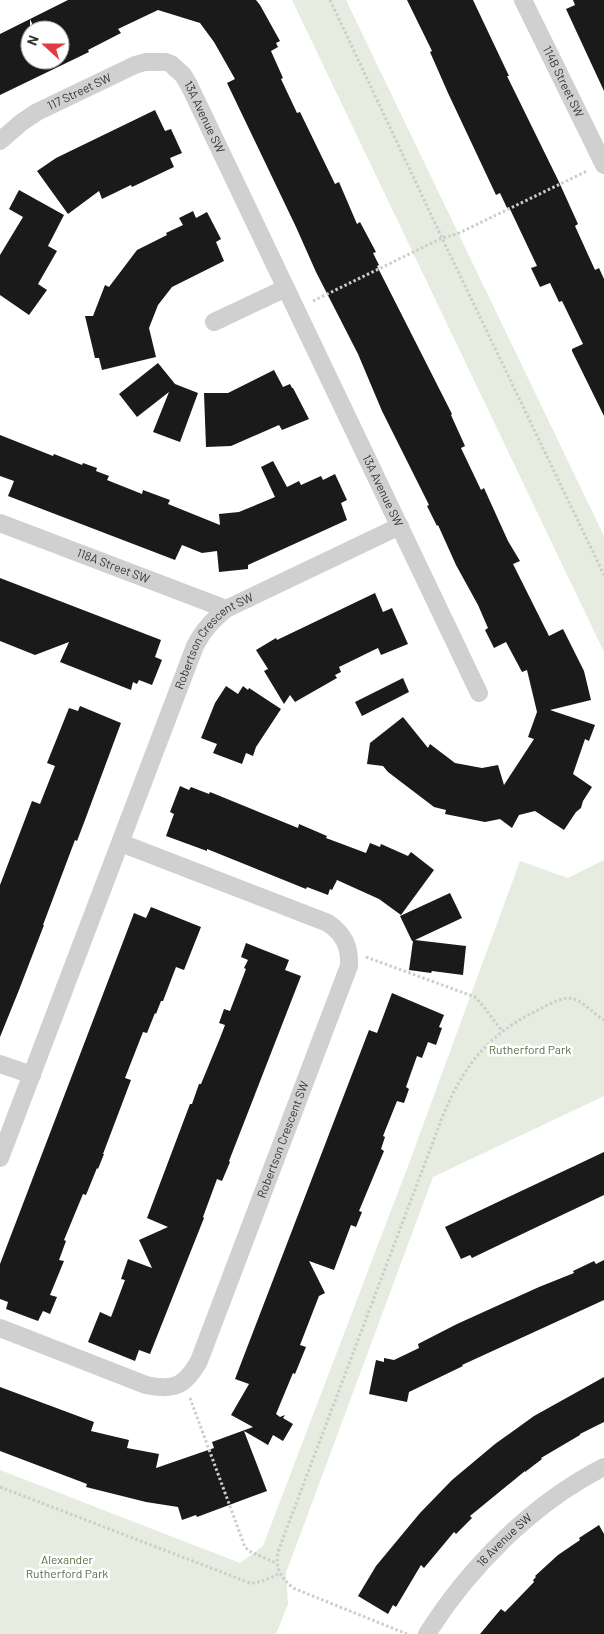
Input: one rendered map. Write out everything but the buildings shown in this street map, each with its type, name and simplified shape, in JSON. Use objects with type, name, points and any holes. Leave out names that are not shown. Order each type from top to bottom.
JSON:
[{"type":"street","name":"114B Street SW","points":[[523,0],[602,157]]},
{"type":"street","name":"117 Street SW","points":[[0,141],[6,134],[37,112],[82,90],[135,65],[154,60],[166,62]]},
{"type":"street","name":"13A Avenue SW","points":[[166,62],[176,68],[189,85],[479,693]]},
{"type":"street","points":[[214,322],[286,288]]},
{"type":"street","name":"118A Street SW","points":[[0,523],[226,609]]},
{"type":"street","name":"Robertson Crescent SW","points":[[0,1158],[195,646],[202,633],[226,609],[400,526]]},
{"type":"street","points":[[121,843],[328,923],[344,937],[349,950]]},
{"type":"street","name":"Robertson Crescent SW","points":[[184,1382],[199,1362],[349,966],[349,950]]},
{"type":"street","points":[[0,1064],[32,1075]]},
{"type":"street","points":[[0,1328],[146,1385],[171,1388],[184,1382]]},
{"type":"street","name":"16 Avenue SW","points":[[427,1634],[466,1580],[511,1533],[566,1490],[604,1467]]},
{"type":"path","points":[[330,0],[604,575]]},
{"type":"path","points":[[297,309],[442,238],[458,234],[602,157]]},
{"type":"path","points":[[349,950],[475,997],[502,1031]]},
{"type":"path","points":[[407,1634],[297,1591],[280,1573],[276,1564],[279,1549],[451,1096],[465,1070],[476,1055],[502,1031],[550,1004],[568,998],[579,1002],[604,1020]]},
{"type":"path","points":[[184,1382],[246,1547],[249,1551],[276,1564]]},
{"type":"path","points":[[0,1487],[250,1583],[257,1583],[280,1573]]},
{"type":"green space","points":[[292,0],[346,0],[604,536],[604,652]]},
{"type":"green space","name":"Rutherford Park","points":[[604,860],[604,1096],[433,1177],[286,1573],[288,1604],[276,1634],[0,1634],[0,1470],[240,1563],[263,1546],[408,1166],[520,861],[568,878]]},
{"type":"park label","name":"Alexander Rutherford Park","points":[[67,1567]]}]
